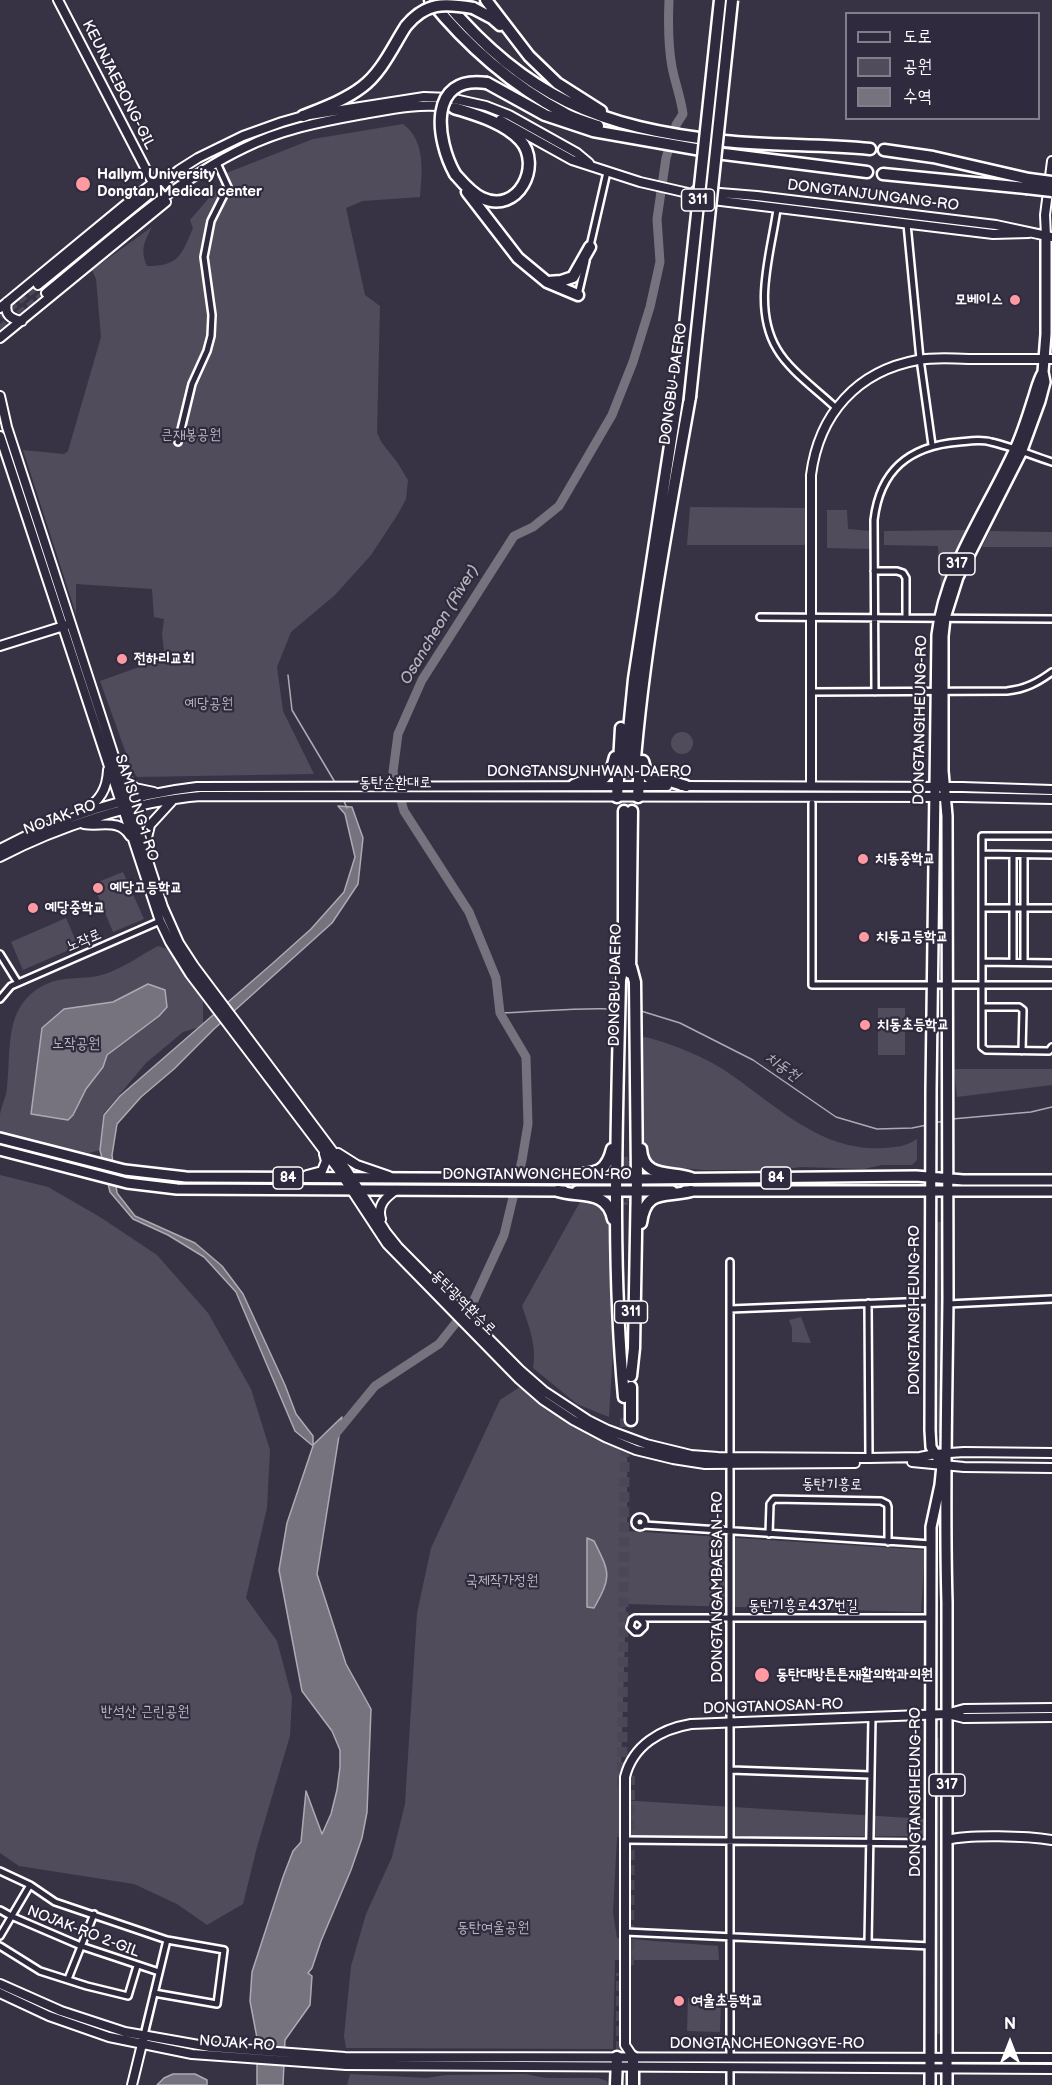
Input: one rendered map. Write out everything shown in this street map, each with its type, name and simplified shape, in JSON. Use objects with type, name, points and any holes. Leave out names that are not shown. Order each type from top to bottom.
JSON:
[{"type":"highway","points":[[430,0],[476,49],[522,86],[565,114],[621,134]]},
{"type":"highway","points":[[437,0],[476,49]]},
{"type":"highway","points":[[444,0],[479,40],[504,62],[543,91],[584,111],[637,126],[723,141],[870,149]]},
{"type":"highway","points":[[486,0],[518,42]]},
{"type":"highway","name":"DONGBU-DAERO","points":[[720,0],[677,400],[634,679],[629,770],[690,397],[732,0]]},
{"type":"highway","points":[[303,116],[338,101],[362,87],[380,69],[414,17],[429,8],[446,4],[473,8],[492,18],[556,83],[596,109],[637,126]]},
{"type":"highway","points":[[578,295],[547,282],[518,258],[455,174],[444,152],[440,133],[443,106],[448,95],[456,87],[477,81],[487,83],[545,115],[582,128],[724,154],[867,172]]},
{"type":"highway","points":[[454,108],[484,118],[511,132],[521,141],[527,151],[529,168],[522,190],[510,198],[497,202],[489,201],[473,193],[455,174]]},
{"type":"highway","points":[[884,150],[933,157],[1052,191]]},
{"type":"highway","points":[[883,174],[1028,183],[1052,182]]},
{"type":"highway","points":[[547,282],[573,277],[590,247]]},
{"type":"highway","points":[[617,791],[619,743],[629,669],[659,509]]},
{"type":"highway","points":[[638,791],[668,561],[666,533]]},
{"type":"highway","points":[[574,784],[604,778],[612,768],[619,743]]},
{"type":"highway","points":[[641,756],[647,775],[652,780],[670,781],[686,786]]},
{"type":"highway","name":"DONGBU-DAERO","points":[[627,1158],[628,811]]},
{"type":"highway","points":[[627,1032],[636,1136],[637,1179],[634,1348],[631,1376]]},
{"type":"highway","points":[[624,1397],[618,1334],[616,1138],[627,1032]]},
{"type":"highway","points":[[636,1136],[640,1143],[641,1155],[648,1168],[659,1174],[679,1174],[691,1178]]},
{"type":"highway","points":[[560,1178],[572,1174],[592,1173],[604,1168],[609,1161],[616,1138]]},
{"type":"highway","points":[[558,1191],[570,1195],[595,1197],[606,1203],[612,1211],[616,1245]]},
{"type":"highway","points":[[635,1246],[643,1210],[651,1199],[663,1194],[691,1191]]},
{"type":"highway","name":"311","points":[[627,1205],[631,1376],[628,1419],[624,1397],[627,1205]]},
{"type":"highway","points":[[616,2085],[617,2062]]},
{"type":"highway","points":[[633,2062],[633,2085]]},
{"type":"main road","name":"DONGTANGIHEUNG-RO","points":[[947,2085],[947,1602],[944,1466],[931,1447],[930,1430],[934,792],[942,618],[953,573],[1018,451],[1037,382],[1048,359],[1046,334],[1049,237]]},
{"type":"main road","name":"DONGTANGIHEUNG-RO","points":[[930,2085],[931,1544],[932,1527],[947,1453],[948,1304],[945,792],[939,692]]},
{"type":"main road","name":"DONGTANWONCHEON-RO","points":[[0,1138],[125,1170],[186,1178],[947,1179]]},
{"type":"main road","name":"DONGTANWONCHEON-RO","points":[[0,1150],[127,1183],[195,1190],[947,1191]]},
{"type":"main road","name":"84","points":[[947,1179],[1052,1180]]},
{"type":"main road","name":"84","points":[[947,1191],[1052,1191]]},
{"type":"main road","points":[[931,1222],[936,1218],[945,1219],[948,1223]]},
{"type":"main road","points":[[930,1430],[940,1436],[947,1432]]},
{"type":"street","name":"KEUNJAEBONG-GIL","points":[[58,0],[153,183]]},
{"type":"street","points":[[22,321],[15,320],[8,315],[6,308],[2,305],[153,183],[243,136],[303,116],[424,97],[472,102],[509,116],[577,153],[593,166]]},
{"type":"street","points":[[46,292],[146,212],[194,177],[256,143],[313,123],[425,105],[466,109],[488,115],[509,124],[565,156],[607,172],[694,194],[777,209],[993,234],[1029,233]]},
{"type":"street","name":"DONGTANGIHEUNG-RO","points":[[1049,237],[1046,215],[1052,161]]},
{"type":"street","points":[[178,442],[192,384],[207,351],[211,336],[212,315],[204,257],[211,221],[228,187],[217,163]]},
{"type":"street","points":[[38,285],[179,170]]},
{"type":"street","points":[[578,295],[607,172]]},
{"type":"street","points":[[0,338],[151,216],[194,177]]},
{"type":"street","name":"DONGTANJUNGANG-RO","points":[[694,194],[757,196],[996,225],[1049,237]]},
{"type":"street","points":[[777,209],[764,305],[769,331],[777,350],[835,407]]},
{"type":"street","points":[[907,224],[920,359],[932,445]]},
{"type":"street","points":[[811,786],[811,475],[821,433],[835,407],[872,376],[920,359],[1048,359]]},
{"type":"street","name":"SAMSUNG 1-RO","points":[[0,396],[2,414],[71,624],[112,764]]},
{"type":"street","name":"SAMSUNG 1-RO","points":[[0,436],[62,627],[126,806],[145,850],[163,908],[173,930],[213,998]]},
{"type":"street","points":[[875,692],[874,520],[876,501],[896,467],[932,445],[975,440],[990,441],[1052,462]]},
{"type":"street","points":[[874,571],[903,573],[906,578],[906,618]]},
{"type":"street","points":[[51,631],[58,613]]},
{"type":"street","points":[[760,617],[1052,619]]},
{"type":"street","points":[[0,646],[71,624]]},
{"type":"street","points":[[810,692],[939,692],[1022,689],[1034,685],[1052,672]]},
{"type":"street","points":[[112,764],[135,788],[158,793]]},
{"type":"street","points":[[112,764],[102,795],[78,820],[89,825],[111,824],[121,827],[129,833],[134,844]]},
{"type":"street","name":"DONGTANSUNHWAN-DAERO","points":[[126,806],[158,793],[198,787],[574,784],[617,791]]},
{"type":"street","name":"DONGTANSUNHWAN-DAERO","points":[[638,791],[686,786],[811,786],[934,792],[1052,790]]},
{"type":"street","name":"DONGTANSUNHWAN-DAERO","points":[[466,796],[638,791],[812,799],[934,792]]},
{"type":"street","name":"DONGTANSUNHWAN-DAERO","points":[[945,792],[1052,800]]},
{"type":"street","points":[[147,796],[144,802],[149,805]]},
{"type":"street","name":"동탄순환대로","points":[[175,799],[216,796],[466,796]]},
{"type":"street","points":[[126,806],[149,805],[175,799]]},
{"type":"street","points":[[145,850],[147,832],[152,822],[175,799]]},
{"type":"street","points":[[812,799],[812,985],[1052,985]]},
{"type":"street","name":"SAMSUNG 1-RO","points":[[126,806],[134,844],[160,921],[182,963],[213,998]]},
{"type":"street","name":"NOJAK-RO","points":[[0,849],[37,831],[126,806]]},
{"type":"street","name":"NOJAK-RO","points":[[0,857],[78,820]]},
{"type":"street","points":[[1052,836],[982,836],[982,1047],[986,1050],[1022,1051],[1049,1051],[1052,1047]]},
{"type":"street","points":[[982,854],[1052,855]]},
{"type":"street","points":[[1013,855],[1013,962]]},
{"type":"street","points":[[1024,855],[1024,962]]},
{"type":"street","points":[[982,908],[1052,908]]},
{"type":"street","name":"노작로","points":[[0,999],[11,986],[160,921]]},
{"type":"street","points":[[0,954],[18,983]]},
{"type":"street","points":[[982,962],[1052,963]]},
{"type":"street","points":[[213,998],[411,1265]]},
{"type":"street","points":[[982,1007],[1019,1007],[1023,1010],[1022,1051]]},
{"type":"street","points":[[295,1178],[322,1171],[326,1161],[322,1143]]},
{"type":"street","points":[[322,1143],[347,1161],[393,1178]]},
{"type":"street","points":[[356,1190],[379,1233],[411,1265]]},
{"type":"street","points":[[386,1232],[379,1211],[385,1200],[396,1190]]},
{"type":"street","name":"DONGTANGAMBAESAN-RO","points":[[730,1262],[730,2057]]},
{"type":"street","name":"동탄광역환승로","points":[[411,1265],[500,1354],[544,1391],[577,1414],[608,1430],[646,1444],[676,1452],[730,1461]]},
{"type":"street","points":[[948,1304],[1052,1299]]},
{"type":"street","points":[[730,1309],[930,1301]]},
{"type":"street","points":[[868,1304],[869,1458]]},
{"type":"street","points":[[730,1461],[920,1458],[935,1454],[964,1452],[1052,1453]]},
{"type":"street","points":[[730,1461],[920,1462],[964,1467],[1052,1468]]},
{"type":"street","name":"동탄기흥로","points":[[769,1534],[770,1504],[774,1499],[881,1501],[888,1507],[888,1542]]},
{"type":"street","points":[[644,1525],[931,1544]]},
{"type":"street","points":[[639,1618],[644,1623],[639,1632],[632,1630],[630,1623],[639,1618]]},
{"type":"street","name":"동탄기흥로437번길","points":[[639,1618],[930,1618]]},
{"type":"street","points":[[644,1623],[661,1618]]},
{"type":"street","name":"DONGTANOSAN-RO","points":[[946,1714],[964,1709],[1052,1708]]},
{"type":"street","name":"DONGTANOSAN-RO","points":[[625,1840],[625,1777],[628,1766],[646,1742],[678,1726],[930,1714],[946,1714],[964,1718],[1052,1717]]},
{"type":"street","points":[[868,1943],[872,1717]]},
{"type":"street","points":[[731,1770],[870,1774]]},
{"type":"street","points":[[947,1840],[995,1838],[1052,1840]]},
{"type":"street","points":[[617,2062],[625,2045],[625,1840],[931,1843]]},
{"type":"street","points":[[947,1840],[956,1843],[1029,1842],[1052,1845]]},
{"type":"street","points":[[0,1871],[30,1885],[55,1902],[167,1940],[224,1950],[217,2004],[154,1993]]},
{"type":"street","points":[[0,1936],[30,1885]]},
{"type":"street","name":"NOJAK-RO 2-GIL","points":[[0,1910],[81,1946],[159,1972]]},
{"type":"street","points":[[68,1979],[94,1914]]},
{"type":"street","points":[[625,1932],[931,1946]]},
{"type":"street","points":[[132,2085],[167,1940]]},
{"type":"street","points":[[0,1946],[40,1971],[128,1996],[137,1966]]},
{"type":"street","name":"NOJAK-RO","points":[[0,1984],[62,2011],[112,2028],[210,2051],[346,2066],[482,2067]]},
{"type":"street","name":"NOJAK-RO","points":[[0,1993],[49,2016],[109,2037],[171,2051],[482,2057]]},
{"type":"street","points":[[109,2037],[115,2033],[112,2028]]},
{"type":"street","points":[[171,2051],[168,2045],[173,2041]]},
{"type":"street","points":[[625,2045],[633,2062]]},
{"type":"street","name":"DONGTANCHEONGGYE-RO","points":[[482,2057],[617,2062],[730,2057],[1052,2058]]},
{"type":"street","name":"DONGTANCHEONGGYE-RO","points":[[482,2067],[617,2062]]},
{"type":"street","name":"DONGTANCHEONGGYE-RO","points":[[633,2062],[648,2068],[1052,2069]]},
{"type":"street","points":[[730,2068],[730,2085]]},
{"type":"green space","points":[[403,124],[416,139],[419,148],[422,167],[420,197],[363,201],[346,208],[365,295],[380,306],[377,433],[408,480],[406,499],[371,555],[335,595],[291,632],[277,667],[283,711],[314,774],[137,777],[132,770],[100,681],[139,667],[164,650],[162,634],[164,619],[154,617],[152,589],[76,584],[76,614],[23,450],[64,454],[68,451],[101,337],[96,279],[92,270],[152,227],[144,246],[147,266],[166,264],[178,258],[193,228],[190,220],[221,184],[219,176],[313,139]]},
{"type":"green space","points":[[690,507],[809,508],[810,545],[687,545]]},
{"type":"green space","points":[[827,510],[847,510],[848,529],[870,531],[870,549],[827,548]]},
{"type":"green space","points":[[968,530],[941,587],[938,546],[884,545],[884,531]]},
{"type":"green space","points":[[990,531],[1052,532],[1052,547],[982,547]]},
{"type":"green space","points":[[682,732],[690,735],[693,743],[690,751],[682,754],[674,751],[671,743],[674,735]]},
{"type":"green space","points":[[123,872],[144,919],[113,932],[93,884]]},
{"type":"green space","points":[[66,918],[78,946],[23,970],[11,942]]},
{"type":"green space","name":"노작공원","points":[[158,946],[167,949],[203,1000],[203,1026],[183,1032],[146,1063],[103,1114],[100,1150],[89,1153],[4,1137],[0,1133],[0,1115],[7,1088],[12,1027],[24,1001],[35,991],[51,982],[105,974]]},
{"type":"green space","points":[[878,1008],[905,1008],[905,1055],[878,1055]]},
{"type":"green space","points":[[640,1036],[671,1045],[713,1063],[797,1122],[837,1142],[859,1147],[883,1148],[901,1146],[917,1139],[917,1160],[912,1165],[882,1165],[864,1169],[801,1167],[777,1170],[703,1170],[660,1166],[645,1155],[641,1134]]},
{"type":"green space","points":[[954,1069],[1052,1069],[1052,1085],[957,1097]]},
{"type":"green space","name":"반석산 근린공원","points":[[0,1175],[48,1187],[100,1217],[157,1255],[208,1313],[251,1389],[270,1450],[267,1508],[246,1598],[277,1641],[292,1697],[290,1736],[257,1847],[243,1904],[207,1925],[177,1904],[134,1884],[19,1866],[0,1853]]},
{"type":"green space","points":[[580,1202],[598,1203],[605,1211],[609,1222],[613,1349],[609,1417],[577,1404],[533,1368],[533,1344],[522,1306]]},
{"type":"green space","points":[[941,1222],[943,1430],[941,1434],[936,1432],[937,1392],[933,1351],[933,1224]]},
{"type":"green space","points":[[801,1317],[811,1343],[792,1342],[792,1328],[789,1320]]},
{"type":"green space","name":"동탄여울공원","points":[[520,1387],[558,1414],[627,1450],[627,1531],[925,1550],[921,1612],[626,1604],[620,1800],[926,1819],[926,1836],[617,1837],[613,1913],[617,1938],[718,1946],[719,1960],[615,1960],[613,2049],[346,2048],[344,2036],[351,1966],[366,1914],[392,1857],[405,1804],[417,1613],[431,1548],[500,1400]]},
{"type":"green space","points":[[933,1738],[939,1738],[940,2034],[934,2034]]},
{"type":"green space","points":[[688,1998],[721,1999],[720,2032],[687,2031]]},
{"type":"green space","points":[[350,2074],[427,2078],[445,2075],[525,2074],[546,2078],[598,2078],[607,2081],[608,2085],[347,2085]]},
{"type":"water","points":[[338,806],[352,807],[363,838],[358,884],[332,923],[141,1097],[117,1124],[112,1155],[117,1193],[135,1216],[195,1243],[222,1266],[243,1294],[296,1414],[313,1436],[313,1445],[342,1417],[317,1574],[346,1664],[371,1709],[367,1812],[362,1838],[351,1870],[308,1973],[312,1976],[310,2005],[285,2040],[283,2085],[257,2085],[257,2038],[250,2001],[252,1972],[283,1877],[293,1851],[301,1842],[306,1791],[322,1834],[331,1814],[340,1767],[340,1750],[332,1731],[302,1691],[279,1570],[287,1523],[313,1446],[295,1431],[236,1292],[204,1257],[168,1235],[133,1219],[110,1192],[100,1150],[104,1115],[120,1096],[311,929],[344,892],[355,857],[345,814]]},
{"type":"water","points":[[148,984],[165,990],[167,1007],[159,1016],[107,1055],[103,1067],[86,1089],[73,1115],[68,1120],[31,1114],[42,1028],[64,1009],[113,1002]]},
{"type":"water","points":[[587,1538],[594,1541],[607,1574],[604,1589],[594,1608],[587,1607]]},
{"type":"water","points":[[173,2074],[195,2074],[207,2080],[207,2085],[157,2085],[164,2078]]},
{"type":"waterway","name":"Osancheon (River)","points":[[333,1437],[375,1386],[439,1344],[474,1300],[504,1235],[522,1160],[528,1124],[526,1057],[500,1013],[496,978],[469,912],[404,811],[393,772],[398,734],[422,680],[514,536],[533,527],[559,506],[612,415],[633,362],[650,307],[660,262],[657,219],[666,158],[676,125],[683,114],[671,59],[669,0]]},
{"type":"waterway","points":[[288,675],[292,710],[336,784]]},
{"type":"waterway","points":[[343,799],[347,808]]},
{"type":"waterway","name":"치동천","points":[[500,1013],[615,1009]]},
{"type":"waterway","name":"치동천","points":[[641,1011],[680,1023],[753,1060],[836,1117],[877,1129],[927,1125]]},
{"type":"waterway","name":"치동천","points":[[952,1119],[1031,1112],[1052,1107]]},
{"type":"waterway","name":"치동천","points":[[934,1123],[944,1121]]},
{"type":"tunnel","points":[[0,316],[38,285]]},
{"type":"tunnel","points":[[0,329],[46,293]]},
{"type":"tunnel","points":[[624,811],[625,770]]},
{"type":"tunnel","points":[[632,811],[634,770]]},
{"type":"tunnel","points":[[623,1157],[623,1205]]},
{"type":"tunnel","points":[[631,1158],[631,1201]]},
{"type":"tunnel","points":[[622,1787],[625,1418]]},
{"type":"tunnel","points":[[629,1965],[630,1776]]},
{"type":"tunnel","points":[[621,1973],[621,2066]]},
{"type":"place","name":"Hallym University Dongtan Medical center","points":[[83,184]]},
{"type":"place","name":"모베이스","points":[[1015,300]]},
{"type":"place","name":"전하리교회","points":[[122,659]]},
{"type":"place","name":"치동중학교","points":[[863,859]]},
{"type":"place","name":"예당고등학교","points":[[98,888]]},
{"type":"place","name":"예당중학교","points":[[33,908]]},
{"type":"place","name":"치동고등학교","points":[[864,937]]},
{"type":"place","name":"치동초등학교","points":[[865,1025]]},
{"type":"place","name":"동탄대방튼튼재활의학과의원","points":[[762,1675]]},
{"type":"place","name":"여울초등학교","points":[[679,2001]]},
{"type":"park label","name":"큰재봉공원","points":[[191,435]]},
{"type":"park label","name":"예당공원","points":[[209,704]]},
{"type":"park label","name":"국제작가정원","points":[[502,1581]]}]
